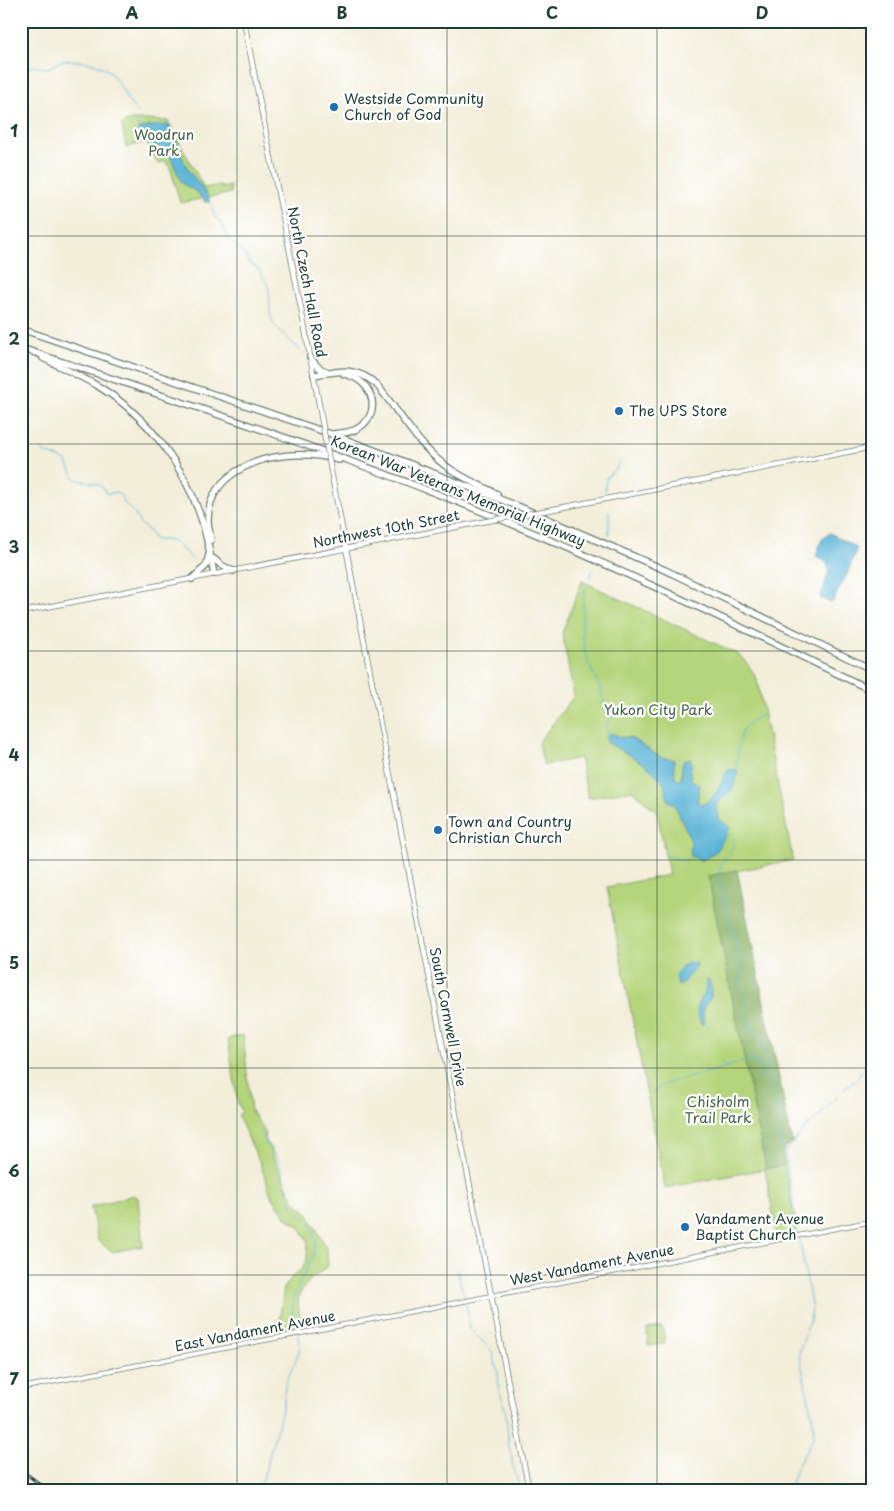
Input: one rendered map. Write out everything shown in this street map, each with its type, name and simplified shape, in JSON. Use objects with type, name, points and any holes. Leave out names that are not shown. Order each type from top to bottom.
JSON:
[{"type":"highway","name":"Korean War Veterans Memorial Highway","points":[[21,328],[330,434],[520,507],[690,582],[873,670]]},
{"type":"highway","points":[[21,348],[103,389],[125,406],[147,427],[167,451],[188,486],[200,516],[216,574]]},
{"type":"highway","name":"Korean War Veterans Memorial Highway","points":[[21,348],[358,464],[463,504],[630,574],[873,691]]},
{"type":"highway","points":[[310,357],[320,369],[331,372]]},
{"type":"highway","points":[[314,377],[331,372],[350,371],[367,377],[376,384],[421,442],[436,458],[462,477],[506,498],[520,507]]},
{"type":"highway","points":[[314,377],[338,374],[350,375],[363,383],[371,397],[370,414],[363,424],[350,432],[330,434]]},
{"type":"highway","points":[[216,574],[208,521],[210,507],[219,487],[229,476],[255,462],[288,455],[313,455],[358,464]]},
{"type":"highway","points":[[192,579],[206,566],[210,553]]},
{"type":"highway","points":[[214,559],[233,571]]},
{"type":"main road","name":"North Czech Hall Road","points":[[244,21],[346,548]]},
{"type":"main road","name":"Northwest 10th Street","points":[[21,612],[873,448]]},
{"type":"main road","name":"South Cornwell Drive","points":[[346,548],[529,1490]]},
{"type":"street","name":"West Vandament Avenue","points":[[492,1296],[873,1221]]},
{"type":"street","name":"East Vandament Avenue","points":[[21,1388],[492,1296]]},
{"type":"green space","name":"Woodrun Park","points":[[133,120],[168,121],[204,188],[221,185],[222,188],[230,186],[231,193],[180,203],[171,170],[165,161],[158,164],[146,141],[126,148],[122,125]]},
{"type":"green space","points":[[582,581],[737,654],[749,666],[757,680],[793,860],[737,871],[792,1142],[782,1152],[796,1228],[794,1233],[777,1237],[765,1169],[665,1188],[607,887],[669,875],[657,812],[632,790],[588,798],[580,758],[544,765],[538,743],[574,696],[562,633]]},
{"type":"green space","points":[[737,870],[792,1142],[782,1152],[785,1165],[766,1169],[708,876]]},
{"type":"green space","points":[[243,1035],[251,1111],[264,1130],[266,1142],[294,1201],[307,1212],[327,1249],[328,1266],[306,1285],[299,1296],[299,1310],[305,1329],[277,1334],[284,1288],[293,1276],[301,1270],[307,1259],[308,1241],[299,1226],[288,1219],[271,1195],[260,1163],[238,1116],[242,1111],[238,1104],[228,1040]]},
{"type":"green space","points":[[133,1195],[138,1198],[143,1246],[113,1252],[98,1241],[91,1207]]},
{"type":"green space","points":[[661,1327],[665,1344],[648,1346],[647,1329]]},
{"type":"water","points":[[168,125],[190,173],[210,202],[205,202],[198,193],[182,183],[169,154],[166,154],[160,147],[143,143],[137,139],[139,129]]},
{"type":"water","points":[[830,533],[857,548],[848,572],[832,603],[820,598],[829,571],[827,563],[816,556],[822,539]]},
{"type":"water","points":[[610,733],[631,738],[660,757],[674,760],[675,778],[678,780],[681,780],[684,760],[690,759],[692,762],[690,770],[691,780],[700,786],[697,802],[703,804],[709,801],[717,791],[727,772],[737,770],[734,786],[716,805],[718,818],[730,828],[717,851],[701,861],[691,856],[691,841],[674,803],[669,802],[663,783],[652,770],[608,743],[606,737]]},
{"type":"water","points":[[694,962],[697,964],[696,967],[678,986],[675,977],[678,971],[682,966]]},
{"type":"water","points":[[709,979],[711,996],[703,1008],[704,1024],[701,1024],[697,1008],[705,994],[706,981]]},
{"type":"waterway","points":[[21,72],[33,66],[48,68],[67,61],[101,66],[112,74],[128,101],[138,113]]},
{"type":"waterway","points":[[136,121],[139,128]]},
{"type":"waterway","points":[[210,202],[215,217],[221,222],[228,239],[244,253],[249,263],[257,268],[266,281],[269,289],[270,314],[274,325],[304,354]]},
{"type":"waterway","points":[[40,448],[44,452],[66,461],[75,479],[98,484],[107,494],[117,492],[123,502],[135,514],[140,524],[148,530],[155,540],[168,540],[176,543],[192,559]]},
{"type":"waterway","points":[[605,490],[606,478],[617,468],[619,462]]},
{"type":"waterway","points":[[609,511],[609,534]]},
{"type":"waterway","points":[[590,577],[593,570]]},
{"type":"waterway","points":[[586,586],[583,602],[582,634],[587,660],[610,717],[606,727],[608,735]]},
{"type":"waterway","points":[[735,770],[742,732],[746,726],[762,715]]},
{"type":"waterway","points":[[727,833],[735,843],[722,863],[719,881],[728,920],[732,927],[741,958],[740,983],[748,1001],[745,1015],[763,1043],[778,1120],[779,1137],[785,1154],[798,1234]]},
{"type":"waterway","points":[[667,857],[687,860],[692,857]]},
{"type":"waterway","points":[[704,1022],[712,1029]]},
{"type":"waterway","points":[[843,1089],[858,1077],[873,1052]]},
{"type":"waterway","points":[[699,1075],[749,1060],[760,1063],[761,1083]]},
{"type":"waterway","points":[[721,1061],[725,1067]]},
{"type":"waterway","points":[[652,1093],[667,1083],[696,1076]]},
{"type":"waterway","points":[[785,1153],[804,1129],[837,1097]]},
{"type":"waterway","points":[[261,1131],[279,1163],[291,1202],[309,1224],[315,1236],[314,1252],[294,1300],[293,1320],[296,1332]]},
{"type":"waterway","points":[[791,1490],[791,1483],[796,1469],[814,1436],[813,1421],[799,1353],[812,1309],[799,1237]]},
{"type":"waterway","points":[[457,1271],[465,1299]]},
{"type":"waterway","points":[[466,1303],[470,1329],[492,1351],[506,1414],[508,1445],[519,1490]]},
{"type":"waterway","points":[[256,1490],[262,1482],[278,1425],[284,1400],[285,1385],[299,1352],[298,1336]]},
{"type":"railway","points":[[21,1470],[48,1490]]},
{"type":"place","name":"Westside Community Church of God","points":[[334,107]]},
{"type":"place","name":"The UPS Store","points":[[619,411]]},
{"type":"place","name":"Town and Country Christian Church","points":[[438,830]]},
{"type":"place","name":"Vandament Avenue Baptist Church","points":[[685,1227]]},
{"type":"park label","name":"Yukon City Park","points":[[658,710]]},
{"type":"park label","name":"Chisholm Trail Park","points":[[718,1110]]}]
